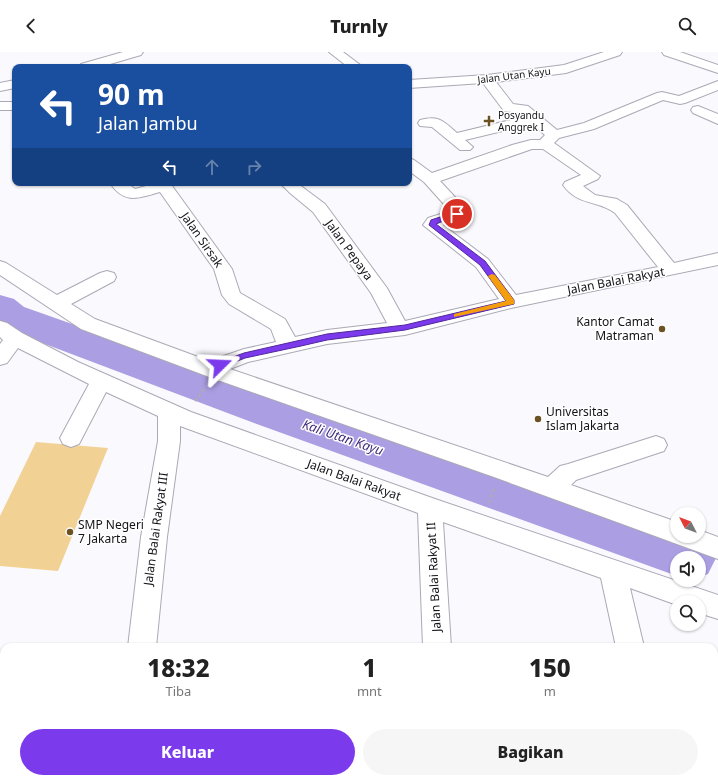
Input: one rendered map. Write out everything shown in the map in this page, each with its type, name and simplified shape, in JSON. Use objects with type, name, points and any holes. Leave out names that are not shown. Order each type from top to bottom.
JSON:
[{"type":"street","points":[[87,64],[93,52]]},
{"type":"street","points":[[96,64],[137,52]]},
{"type":"street","points":[[335,52],[352,64]]},
{"type":"street","name":"Jalan Utan Kayu","points":[[412,84],[487,79],[566,69],[616,52]]},
{"type":"street","points":[[668,52],[718,69]]},
{"type":"street","points":[[487,79],[509,108],[523,109],[534,119],[550,139],[592,176],[572,183],[571,185],[590,199],[608,201],[617,206],[670,270]]},
{"type":"street","points":[[0,87],[12,85]]},
{"type":"street","points":[[430,179],[517,148],[589,126],[662,96],[680,100],[718,85]]},
{"type":"street","points":[[0,106],[12,106]]},
{"type":"street","points":[[698,110],[718,120]]},
{"type":"street","points":[[454,138],[511,123],[534,119]]},
{"type":"street","points":[[426,123],[435,122],[482,161]]},
{"type":"street","points":[[412,165],[430,179],[459,212],[434,222],[432,225],[482,263],[511,302]]},
{"type":"street","name":"Jalan Sirsak","points":[[121,186],[128,193],[135,194],[161,186]]},
{"type":"street","name":"Jalan Sirsak","points":[[169,186],[223,269],[231,295],[236,300],[278,324],[288,346]]},
{"type":"street","name":"Jalan Pepaya","points":[[291,186],[296,192],[319,208],[380,292],[399,328]]},
{"type":"street","name":"Jalan Balai Rakyat","points":[[209,369],[244,356],[327,337],[399,328],[511,302],[718,259]]},
{"type":"street","points":[[1,270],[88,324],[209,369],[670,530]]},
{"type":"street","points":[[56,304],[107,278]]},
{"type":"street","points":[[0,358],[7,333]]},
{"type":"street","name":"Jalan Balai Rakyat","points":[[7,333],[101,381],[169,412],[430,507],[613,572],[718,607]]},
{"type":"street","points":[[71,438],[101,381]]},
{"type":"street","name":"Jalan Balai Rakyat III","points":[[142,643],[154,538],[169,441],[169,412]]},
{"type":"street","points":[[551,488],[568,473],[656,445]]},
{"type":"street","name":"Jalan Balai Rakyat II","points":[[430,507],[437,643]]},
{"type":"street","points":[[704,543],[718,548]]},
{"type":"street","points":[[613,572],[629,643]]},
{"type":"path","points":[[488,507],[495,487]]},
{"type":"shaded area","points":[[36,442],[108,448],[58,571],[0,566],[0,516]]},
{"type":"waterway","name":"Kali Utan Kayu","points":[[0,308],[10,316],[269,411],[670,551]]},
{"type":"slow traffic","points":[[457,316],[511,302],[492,276]]},
{"type":"place","name":"Posyandu Anggrek I","points":[[489,121]]},
{"type":"place","name":"Kantor Camat Matraman","points":[[662,329]]},
{"type":"place","name":"Universitas Islam Jakarta","points":[[538,419]]},
{"type":"place","name":"SMP Negeri 7 Jakarta","points":[[70,532]]},
{"type":"route","points":[[220,365],[244,356],[327,337],[405,328],[511,302],[482,263],[462,246],[432,225],[434,222],[457,214]]}]
